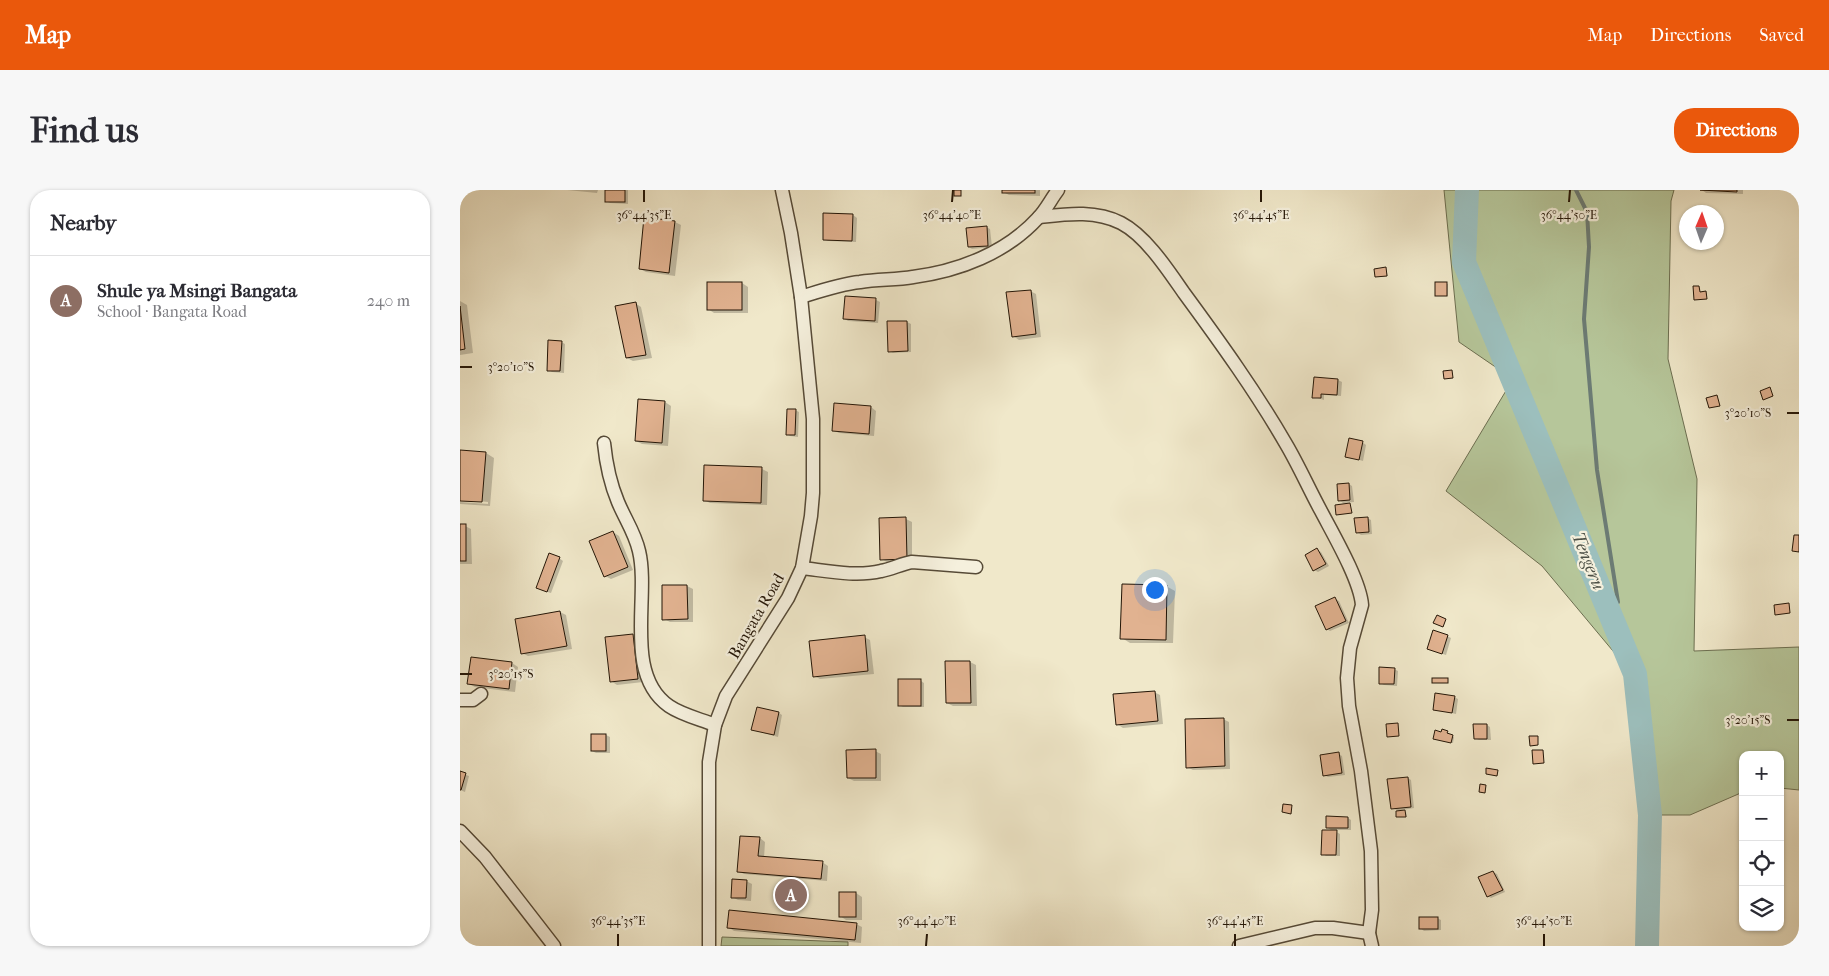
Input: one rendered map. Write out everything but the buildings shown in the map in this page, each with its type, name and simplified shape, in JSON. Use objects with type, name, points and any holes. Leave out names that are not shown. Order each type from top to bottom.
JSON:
[{"type":"street","name":"Bangata Road","points":[[709,946],[709,762],[714,725],[726,696],[788,598],[802,568],[814,493],[813,419],[801,297],[792,232],[782,190]]},
{"type":"street","points":[[801,297],[836,286],[913,278],[972,263],[1002,248],[1023,232],[1039,217],[1058,190]]},
{"type":"street","points":[[1039,217],[1079,213],[1104,216],[1123,224],[1146,243],[1192,303],[1264,409],[1303,474],[1334,535],[1361,598],[1361,610],[1350,648],[1347,678],[1349,706],[1361,771],[1372,851],[1369,933],[1372,946]]},
{"type":"street","points":[[604,443],[607,466],[616,495],[635,536],[643,570],[642,655],[649,680],[653,689],[667,706],[714,725]]},
{"type":"street","points":[[802,568],[859,574],[881,571],[903,563],[912,562],[976,567]]},
{"type":"street","points":[[460,700],[473,700],[481,694]]},
{"type":"street","points":[[460,831],[485,857],[554,946]]},
{"type":"street","points":[[1239,946],[1315,928],[1334,928],[1369,933]]},
{"type":"green space","points":[[1444,190],[1674,190],[1671,201],[1668,359],[1697,479],[1694,651],[1799,647],[1799,790],[1784,788],[1784,751],[1739,751],[1739,794],[1690,815],[1650,815],[1628,669],[1542,566],[1446,491],[1513,379],[1459,342]]},
{"type":"green space","points":[[722,937],[848,942],[848,946],[721,946]]},
{"type":"waterway","name":"Tengeru","points":[[1467,190],[1464,262],[1635,674],[1650,815],[1647,946]]},
{"type":"waterway","points":[[1576,190],[1587,212],[1589,247],[1584,319],[1597,470],[1618,602]]},
{"type":"waterway","name":"Tengeru","points":[[1633,700],[1658,865],[1643,946]]},
{"type":"place","name":"Shule ya Msingi Bangata","points":[[791,895]]}]
